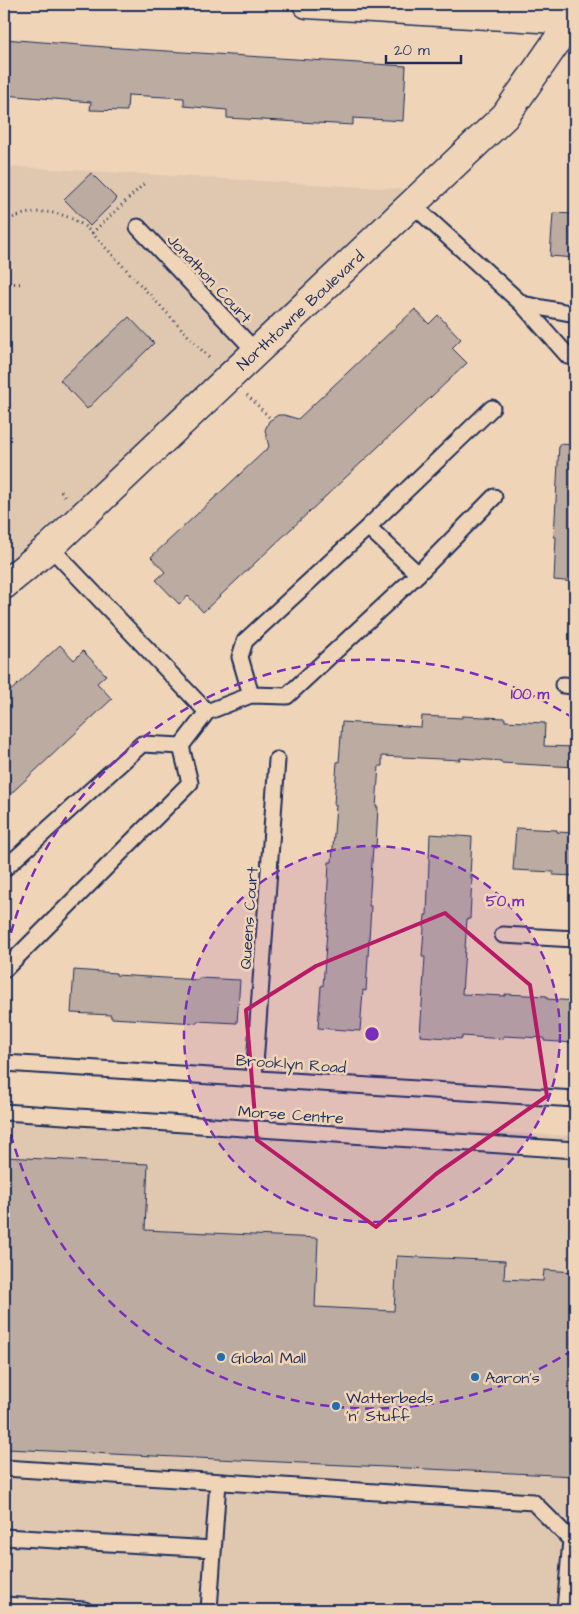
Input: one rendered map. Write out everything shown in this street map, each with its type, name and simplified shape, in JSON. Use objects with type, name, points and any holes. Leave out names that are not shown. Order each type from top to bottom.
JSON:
[{"type":"street","points":[[307,4],[574,18]]},
{"type":"street","name":"Northtowne Boulevard","points":[[6,579],[50,547],[505,116],[574,18]]},
{"type":"lane","points":[[412,204],[522,304],[568,356],[575,358]]},
{"type":"lane","name":"Jonathon Court","points":[[138,227],[256,352]]},
{"type":"lane","points":[[522,304],[575,314]]},
{"type":"lane","points":[[251,695],[240,657],[245,641],[492,408]]},
{"type":"lane","points":[[181,746],[207,712],[251,695],[287,696],[418,574],[494,497]]},
{"type":"lane","points":[[368,527],[418,574]]},
{"type":"lane","points":[[50,547],[207,712]]},
{"type":"lane","points":[[4,869],[142,744],[181,746]]},
{"type":"lane","points":[[4,970],[190,783],[181,746]]},
{"type":"lane","name":"Queens Court","points":[[254,1078],[277,760]]},
{"type":"lane","points":[[504,936],[575,939]]},
{"type":"lane","name":"Brooklyn Road","points":[[4,1063],[575,1099]]},
{"type":"lane","name":"Morse Centre","points":[[4,1112],[575,1150]]},
{"type":"lane","points":[[4,1468],[533,1502],[573,1542],[565,1610]]},
{"type":"lane","points":[[209,1610],[218,1482]]},
{"type":"lane","points":[[4,1537],[213,1549]]},
{"type":"lane","points":[[4,1605],[85,1610]]},
{"type":"path","points":[[92,233],[145,183]]},
{"type":"path","points":[[4,222],[14,216],[34,211],[54,213],[74,219],[92,233],[214,364]]},
{"type":"path","points":[[4,282],[24,284]]},
{"type":"path","points":[[245,394],[271,419]]},
{"type":"highlighted area","points":[[445,913],[530,985],[547,1096],[436,1174],[376,1227],[257,1140],[246,1010],[316,966]]},
{"type":"shaded area","points":[[4,166],[416,190],[4,583]]},
{"type":"shaded area","points":[[4,1109],[575,1136],[575,1610],[4,1610]]},
{"type":"building","points":[[4,39],[406,66],[403,121],[353,118],[353,125],[227,118],[227,110],[184,106],[184,98],[128,95],[127,111],[90,110],[91,102],[4,95]]},
{"type":"building","points":[[91,173],[117,199],[90,226],[64,199]]},
{"type":"building","points":[[553,213],[575,214],[575,258],[550,256]]},
{"type":"building","points":[[415,309],[429,324],[438,315],[461,339],[452,348],[467,363],[203,612],[188,596],[179,604],[156,580],[165,572],[151,557],[269,447],[265,430],[269,421],[278,415],[298,419]]},
{"type":"building","points":[[129,317],[154,343],[87,409],[60,380]]},
{"type":"building","points":[[559,444],[575,445],[575,582],[554,580],[556,537],[554,537]]},
{"type":"building","points":[[60,645],[74,660],[83,651],[106,675],[97,683],[112,699],[4,800],[4,697]]},
{"type":"building","points":[[422,716],[505,718],[505,721],[545,723],[544,746],[575,747],[575,767],[501,763],[501,761],[460,758],[460,760],[382,756],[382,766],[379,766],[376,807],[378,807],[376,848],[373,847],[366,991],[363,990],[360,1031],[318,1028],[329,904],[327,904],[329,862],[332,862],[337,762],[339,762],[342,722],[421,727]]},
{"type":"building","points":[[516,828],[575,833],[575,876],[553,875],[554,872],[513,870]]},
{"type":"building","points":[[430,834],[472,837],[470,919],[467,919],[462,994],[547,996],[547,999],[575,1001],[575,1043],[544,1041],[544,1038],[503,1036],[503,1039],[462,1036],[462,1039],[420,1036],[425,957],[422,957],[425,915],[427,915]]},
{"type":"building","points":[[74,970],[116,973],[116,975],[198,980],[199,978],[240,980],[237,1023],[197,1021],[197,1023],[111,1018],[111,1015],[71,1013]]},
{"type":"building","points":[[4,1157],[148,1164],[145,1230],[318,1238],[315,1307],[394,1311],[397,1256],[505,1261],[504,1279],[543,1281],[544,1270],[575,1272],[575,1476],[7,1449],[7,1444],[4,1444]]},
{"type":"place","name":"Global Mall","points":[[221,1357]]},
{"type":"place","name":"Aaron's","points":[[475,1377]]},
{"type":"place","name":"Watterbeds 'n' Stuff","points":[[336,1406]]}]
